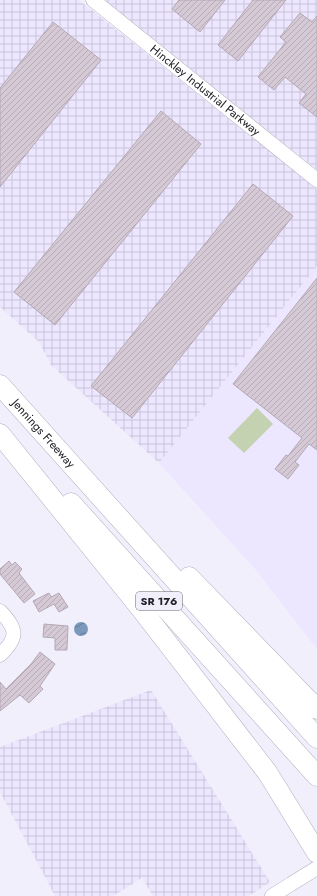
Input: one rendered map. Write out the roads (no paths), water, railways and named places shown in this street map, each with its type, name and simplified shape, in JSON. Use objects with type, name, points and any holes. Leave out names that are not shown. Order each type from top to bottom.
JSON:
[{"type":"highway","name":"Jennings Freeway","points":[[0,385],[87,481]]},
{"type":"highway","name":"SR 176","points":[[0,428],[40,469],[317,776]]},
{"type":"highway","points":[[0,434],[142,610],[231,726],[277,788],[317,852]]},
{"type":"highway","points":[[87,481],[139,526],[317,709]]},
{"type":"highway","name":"SR 176","points":[[87,481],[240,654],[317,738]]},
{"type":"highway","points":[[231,726],[283,809],[306,850],[317,874]]},
{"type":"street","name":"Hinckley Industrial Parkway","points":[[93,0],[317,180]]},
{"type":"street","points":[[0,611],[14,630],[14,636],[9,647],[0,655]]},
{"type":"street","points":[[272,896],[317,868]]},
{"type":"water","points":[[78,622],[84,622],[88,626],[88,632],[84,636],[78,636],[74,632],[74,626]]}]
